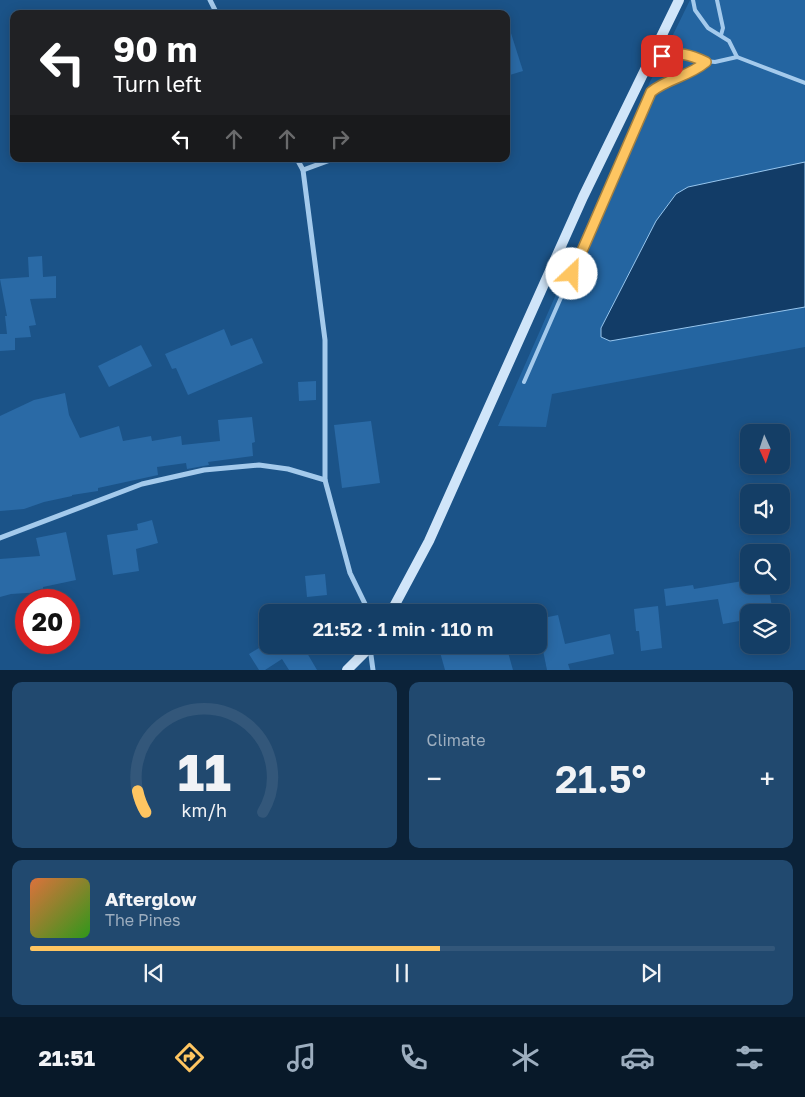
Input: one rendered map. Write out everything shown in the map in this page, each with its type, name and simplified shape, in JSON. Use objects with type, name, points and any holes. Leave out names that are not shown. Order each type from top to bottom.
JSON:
[{"type":"main road","points":[[395,604],[429,541],[583,197],[652,59],[679,0]]},
{"type":"main road","points":[[347,670],[363,654]]},
{"type":"street","points":[[299,162],[303,170],[324,340],[325,480],[350,573],[364,604]]},
{"type":"street","points":[[303,170],[325,162]]},
{"type":"street","points":[[0,538],[142,484],[204,470],[259,465],[288,469],[325,480]]},
{"type":"street","points":[[372,654],[373,670]]},
{"type":"lane","points":[[693,0],[695,10],[708,28],[729,41],[737,57]]},
{"type":"lane","points":[[717,0],[723,28],[721,35]]},
{"type":"lane","points":[[652,59],[673,53],[694,56],[706,62],[737,57],[805,83]]},
{"type":"lane","points":[[524,382],[651,92],[659,86],[696,71],[706,62]]},
{"type":"shaded area","points":[[690,0],[805,0],[805,347],[552,394],[546,427],[498,426],[648,86]]},
{"type":"shaded area","points":[[805,162],[805,307],[610,341],[601,337],[601,328],[656,221],[676,194],[688,187]]},
{"type":"building","points":[[510,30],[523,71],[510,75]]},
{"type":"building","points":[[42,256],[43,277],[56,276],[56,298],[30,299],[36,325],[29,326],[31,337],[15,338],[15,350],[0,351],[0,334],[7,334],[5,316],[7,316],[0,279],[29,277],[28,257]]},
{"type":"building","points":[[224,329],[231,346],[252,338],[263,363],[188,395],[176,368],[172,369],[165,354]]},
{"type":"building","points":[[141,345],[152,366],[109,387],[98,366]]},
{"type":"building","points":[[316,381],[316,400],[299,401],[298,382]]},
{"type":"building","points":[[65,393],[69,415],[80,438],[119,426],[123,441],[151,436],[152,441],[181,436],[182,445],[220,441],[218,420],[252,417],[255,442],[252,443],[253,456],[208,462],[209,465],[187,469],[186,463],[157,467],[158,475],[98,488],[98,491],[72,495],[24,509],[0,511],[0,416],[34,400]]},
{"type":"building","points":[[371,421],[380,483],[342,488],[334,425]]},
{"type":"building","points":[[152,520],[158,543],[136,549],[139,571],[113,575],[107,535],[138,530],[137,524]]},
{"type":"building","points":[[66,532],[76,580],[43,587],[43,589],[15,589],[15,594],[0,597],[0,559],[40,556],[36,538]]},
{"type":"building","points":[[325,574],[327,595],[307,597],[305,576]]},
{"type":"building","points":[[740,581],[740,594],[770,594],[772,604],[740,604],[740,621],[723,624],[718,599],[666,606],[664,589],[693,585],[694,589]]},
{"type":"building","points":[[658,606],[662,648],[641,651],[639,631],[636,631],[634,609]]},
{"type":"building","points":[[558,615],[565,644],[610,634],[614,654],[568,664],[570,670],[547,670],[544,654],[547,654],[547,617]]},
{"type":"building","points":[[259,648],[259,654],[308,654],[317,670],[289,670],[282,659],[265,670],[259,670],[249,654]]},
{"type":"building","points":[[441,654],[509,654],[513,670],[445,670]]},
{"type":"route","points":[[572,274],[651,92],[659,86],[696,71],[706,62],[694,56],[673,53],[662,56]]}]
